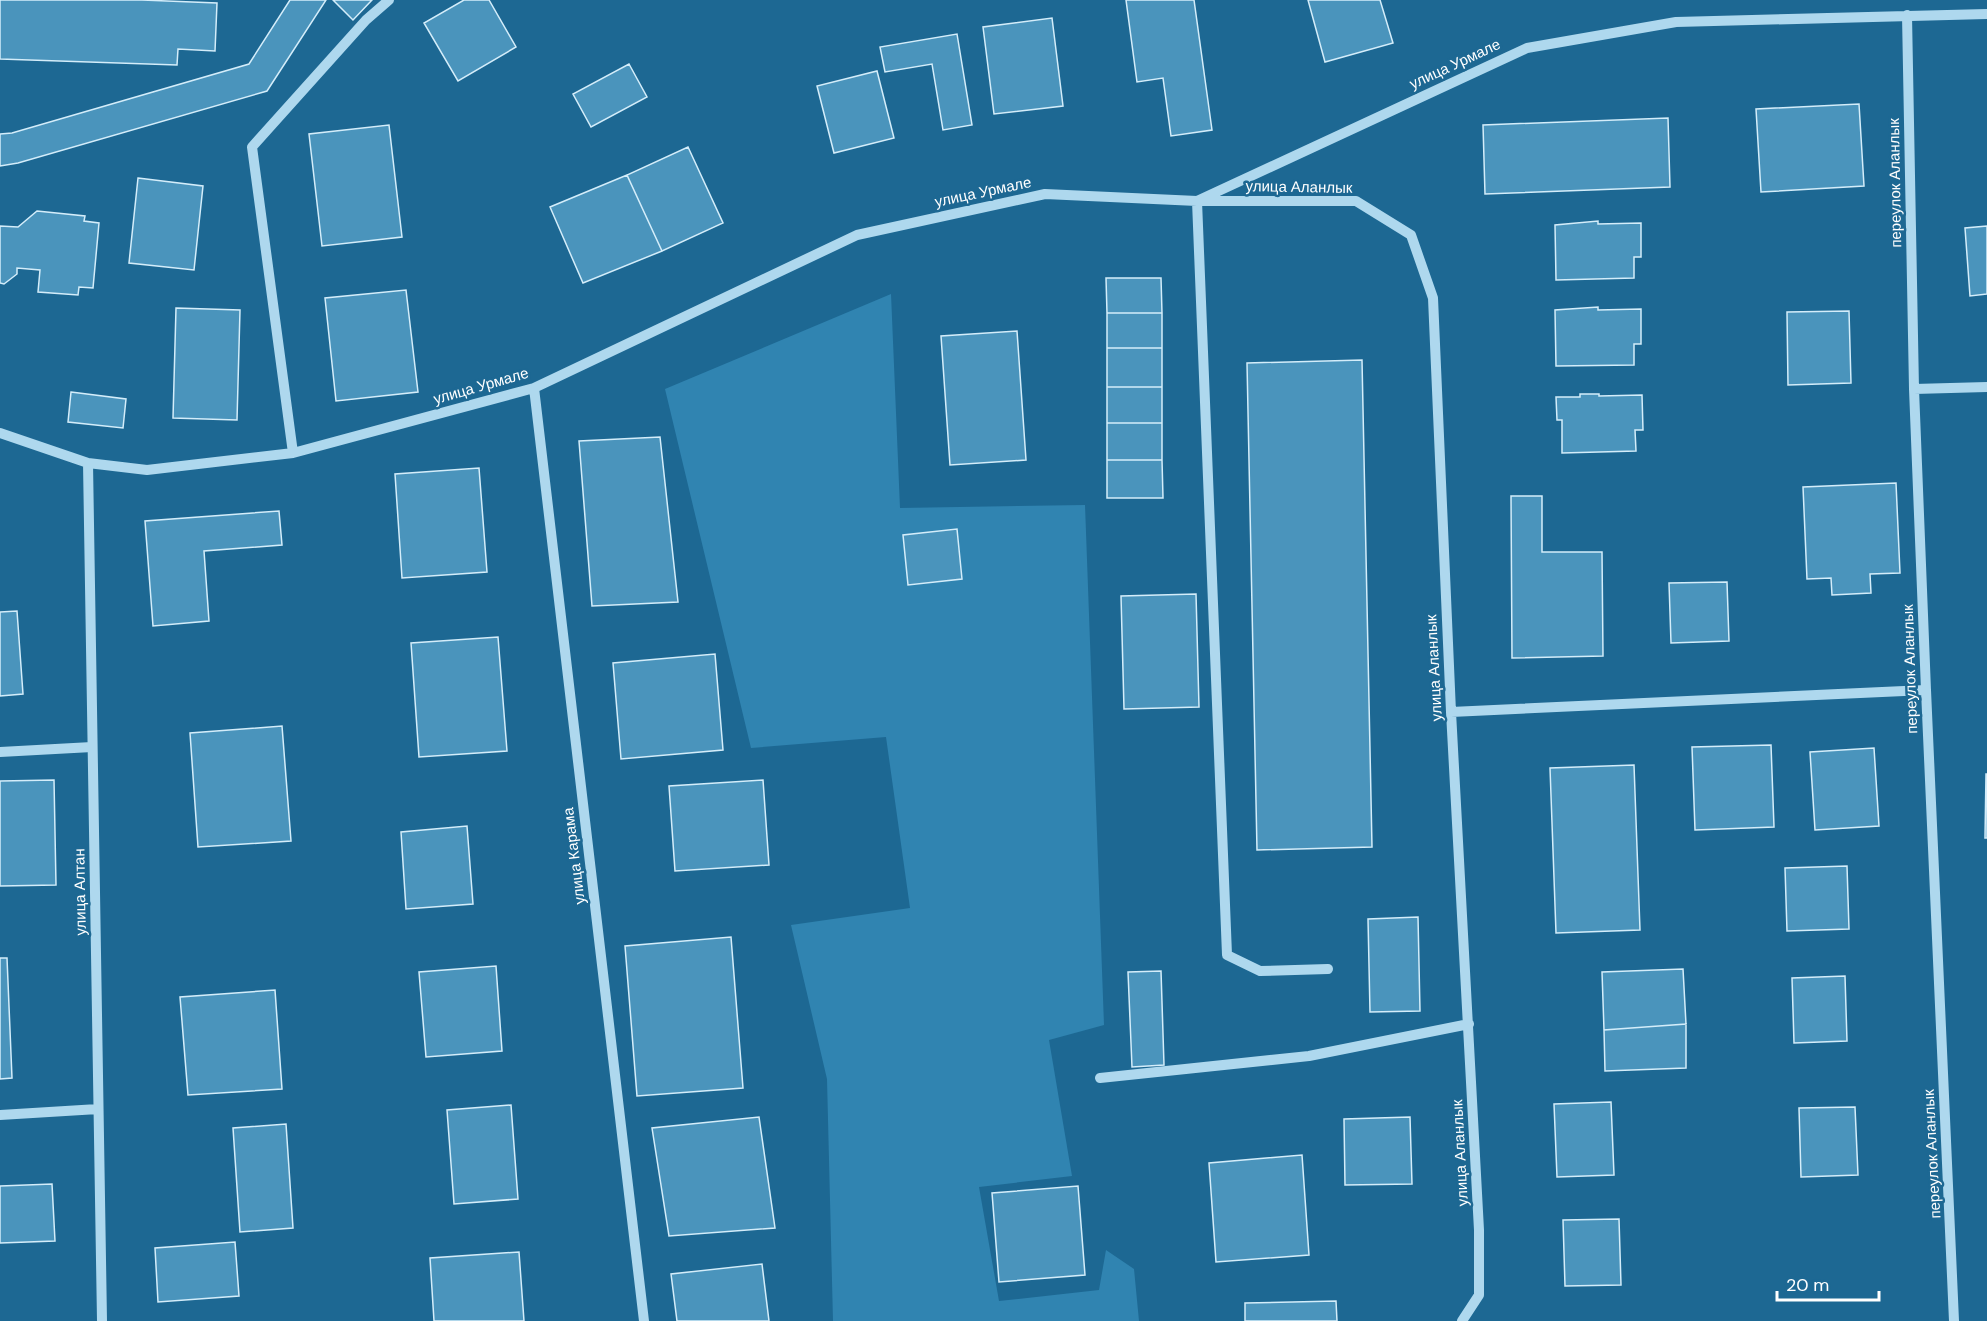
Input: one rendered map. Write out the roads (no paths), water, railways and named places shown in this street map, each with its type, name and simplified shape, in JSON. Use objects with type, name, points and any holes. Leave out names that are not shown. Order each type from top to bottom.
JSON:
[{"type":"street","points":[[293,453],[252,147],[366,20],[389,0]]},
{"type":"street","name":"улица Урмале","points":[[0,433],[88,463],[147,470],[293,453],[534,388],[857,235],[1045,194],[1197,201],[1527,48],[1676,22],[1987,14]]},
{"type":"street","name":"переулок Аланлык","points":[[1907,15],[1914,388],[1954,1321]]},
{"type":"street","points":[[1197,201],[1227,955],[1260,971],[1328,969]]},
{"type":"street","name":"улица Аланлык","points":[[1197,201],[1356,201],[1411,235],[1433,298],[1450,712],[1479,1230],[1479,1295],[1461,1321]]},
{"type":"street","points":[[1914,388],[1987,387]]},
{"type":"street","name":"улица Карама","points":[[534,388],[644,1321]]},
{"type":"street","name":"улица Алтан","points":[[88,463],[102,1321]]},
{"type":"street","points":[[1450,712],[1926,690]]},
{"type":"street","points":[[0,752],[92,747]]},
{"type":"street","points":[[1100,1078],[1309,1056],[1469,1024]]},
{"type":"street","points":[[0,1115],[98,1109]]}]
